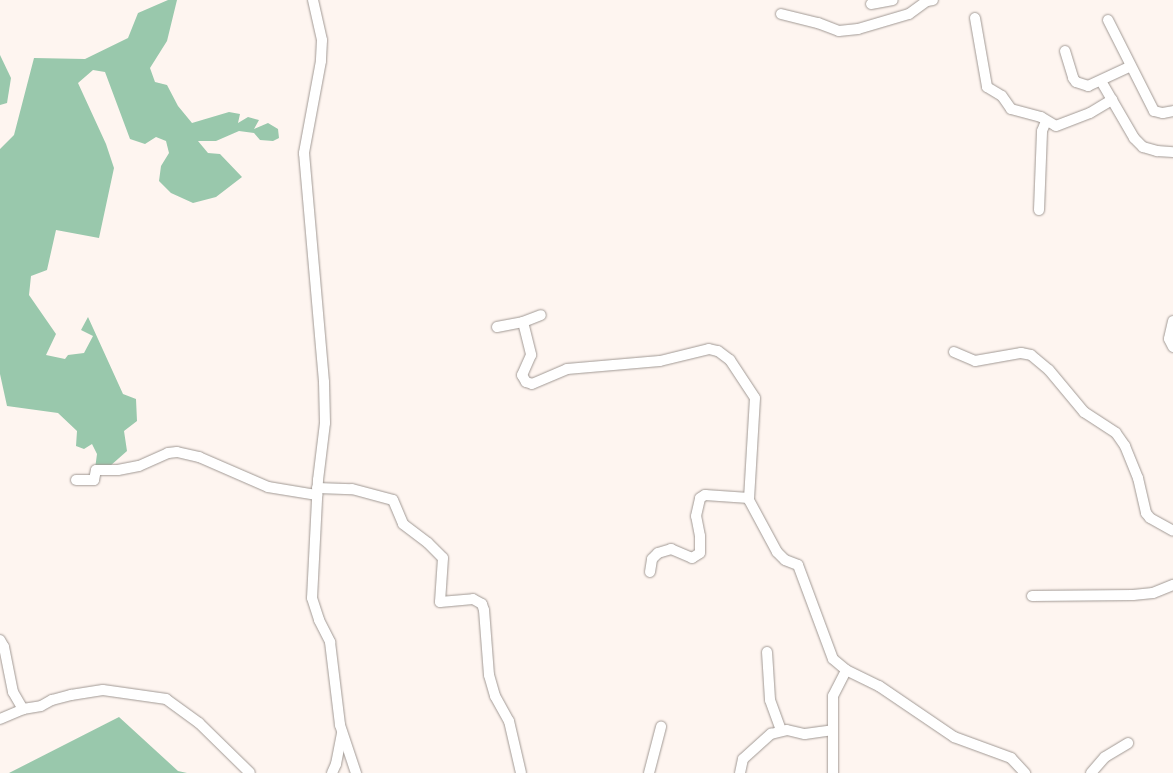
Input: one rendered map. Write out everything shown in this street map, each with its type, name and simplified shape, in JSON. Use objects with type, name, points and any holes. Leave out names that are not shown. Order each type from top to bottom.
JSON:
[{"type":"street","points":[[313,0],[322,40],[321,61],[304,153],[324,382],[325,423],[317,492],[312,598],[319,620],[330,642],[342,731],[356,773]]},
{"type":"street","points":[[871,4],[893,0]]},
{"type":"street","points":[[781,14],[818,22],[838,31],[885,23],[909,14],[927,1]]},
{"type":"street","points":[[975,18],[986,87],[1002,96],[1011,109],[1041,117],[1056,126],[1063,125],[1112,100]]},
{"type":"street","points":[[1108,20],[1154,111],[1163,114],[1173,111]]},
{"type":"street","points":[[1065,50],[1076,82],[1088,86],[1131,66]]},
{"type":"street","points":[[1101,81],[1134,138],[1143,147],[1157,151],[1173,152]]},
{"type":"street","points":[[1039,210],[1042,131],[1046,121]]},
{"type":"street","points":[[497,327],[523,322],[541,315]]},
{"type":"street","points":[[1173,321],[1169,339],[1173,347]]},
{"type":"street","points":[[523,322],[531,355],[522,375],[526,382],[532,384],[567,369],[660,361],[709,350],[718,351],[730,360],[755,398],[749,498],[755,515],[777,552],[785,560],[798,565],[833,659],[846,670],[879,686],[954,737],[1011,758],[1026,773]]},
{"type":"street","points":[[954,352],[975,361],[1022,353],[1031,355],[1049,370],[1084,412],[1116,433],[1134,466],[1146,513],[1150,518],[1173,531]]},
{"type":"street","points":[[76,480],[94,480],[96,470],[118,470],[139,466],[168,453],[177,452],[199,457],[268,487],[317,492],[352,489],[393,500],[403,524],[428,543],[443,558],[440,602],[473,599],[482,604],[489,675],[495,696],[509,721],[521,773]]},
{"type":"street","points":[[650,572],[652,559],[658,553],[671,550],[692,558],[700,553],[700,536],[696,516],[700,498],[706,495],[749,498]]},
{"type":"street","points":[[1032,596],[1133,595],[1153,593],[1173,585]]},
{"type":"street","points":[[0,640],[4,647],[13,692],[23,709]]},
{"type":"street","points":[[767,652],[770,700],[781,732]]},
{"type":"street","points":[[833,773],[833,696],[846,670]]},
{"type":"street","points":[[0,719],[23,709],[41,706],[71,695],[103,690],[166,699],[199,723],[250,773]]},
{"type":"street","points":[[648,773],[661,727]]},
{"type":"street","points":[[740,773],[743,760],[771,734],[787,730],[804,734],[833,730]]},
{"type":"street","points":[[332,773],[336,764],[342,731]]},
{"type":"street","points":[[1091,773],[1105,757],[1128,743]]},
{"type":"green space","points":[[168,0],[177,0],[167,41],[150,68],[155,82],[167,85],[178,106],[192,123],[229,112],[240,114],[238,123],[248,117],[259,120],[254,129],[268,123],[278,129],[279,138],[273,141],[260,140],[254,133],[239,131],[216,141],[198,141],[208,153],[220,154],[242,177],[216,197],[193,203],[171,193],[159,181],[161,166],[169,153],[166,141],[156,137],[145,144],[130,139],[105,72],[93,70],[78,83],[106,144],[114,168],[99,238],[56,230],[47,270],[31,276],[29,295],[56,334],[46,355],[65,359],[68,355],[84,353],[93,336],[81,330],[88,317],[123,394],[136,399],[137,421],[124,431],[127,451],[110,466],[95,469],[97,454],[92,444],[84,449],[76,446],[77,431],[58,413],[7,406],[0,374],[0,149],[14,135],[34,58],[85,59],[128,38],[138,13]]},
{"type":"green space","points":[[0,55],[11,78],[7,103],[0,105]]},
{"type":"green space","points":[[119,717],[178,771],[187,773],[9,773]]}]
